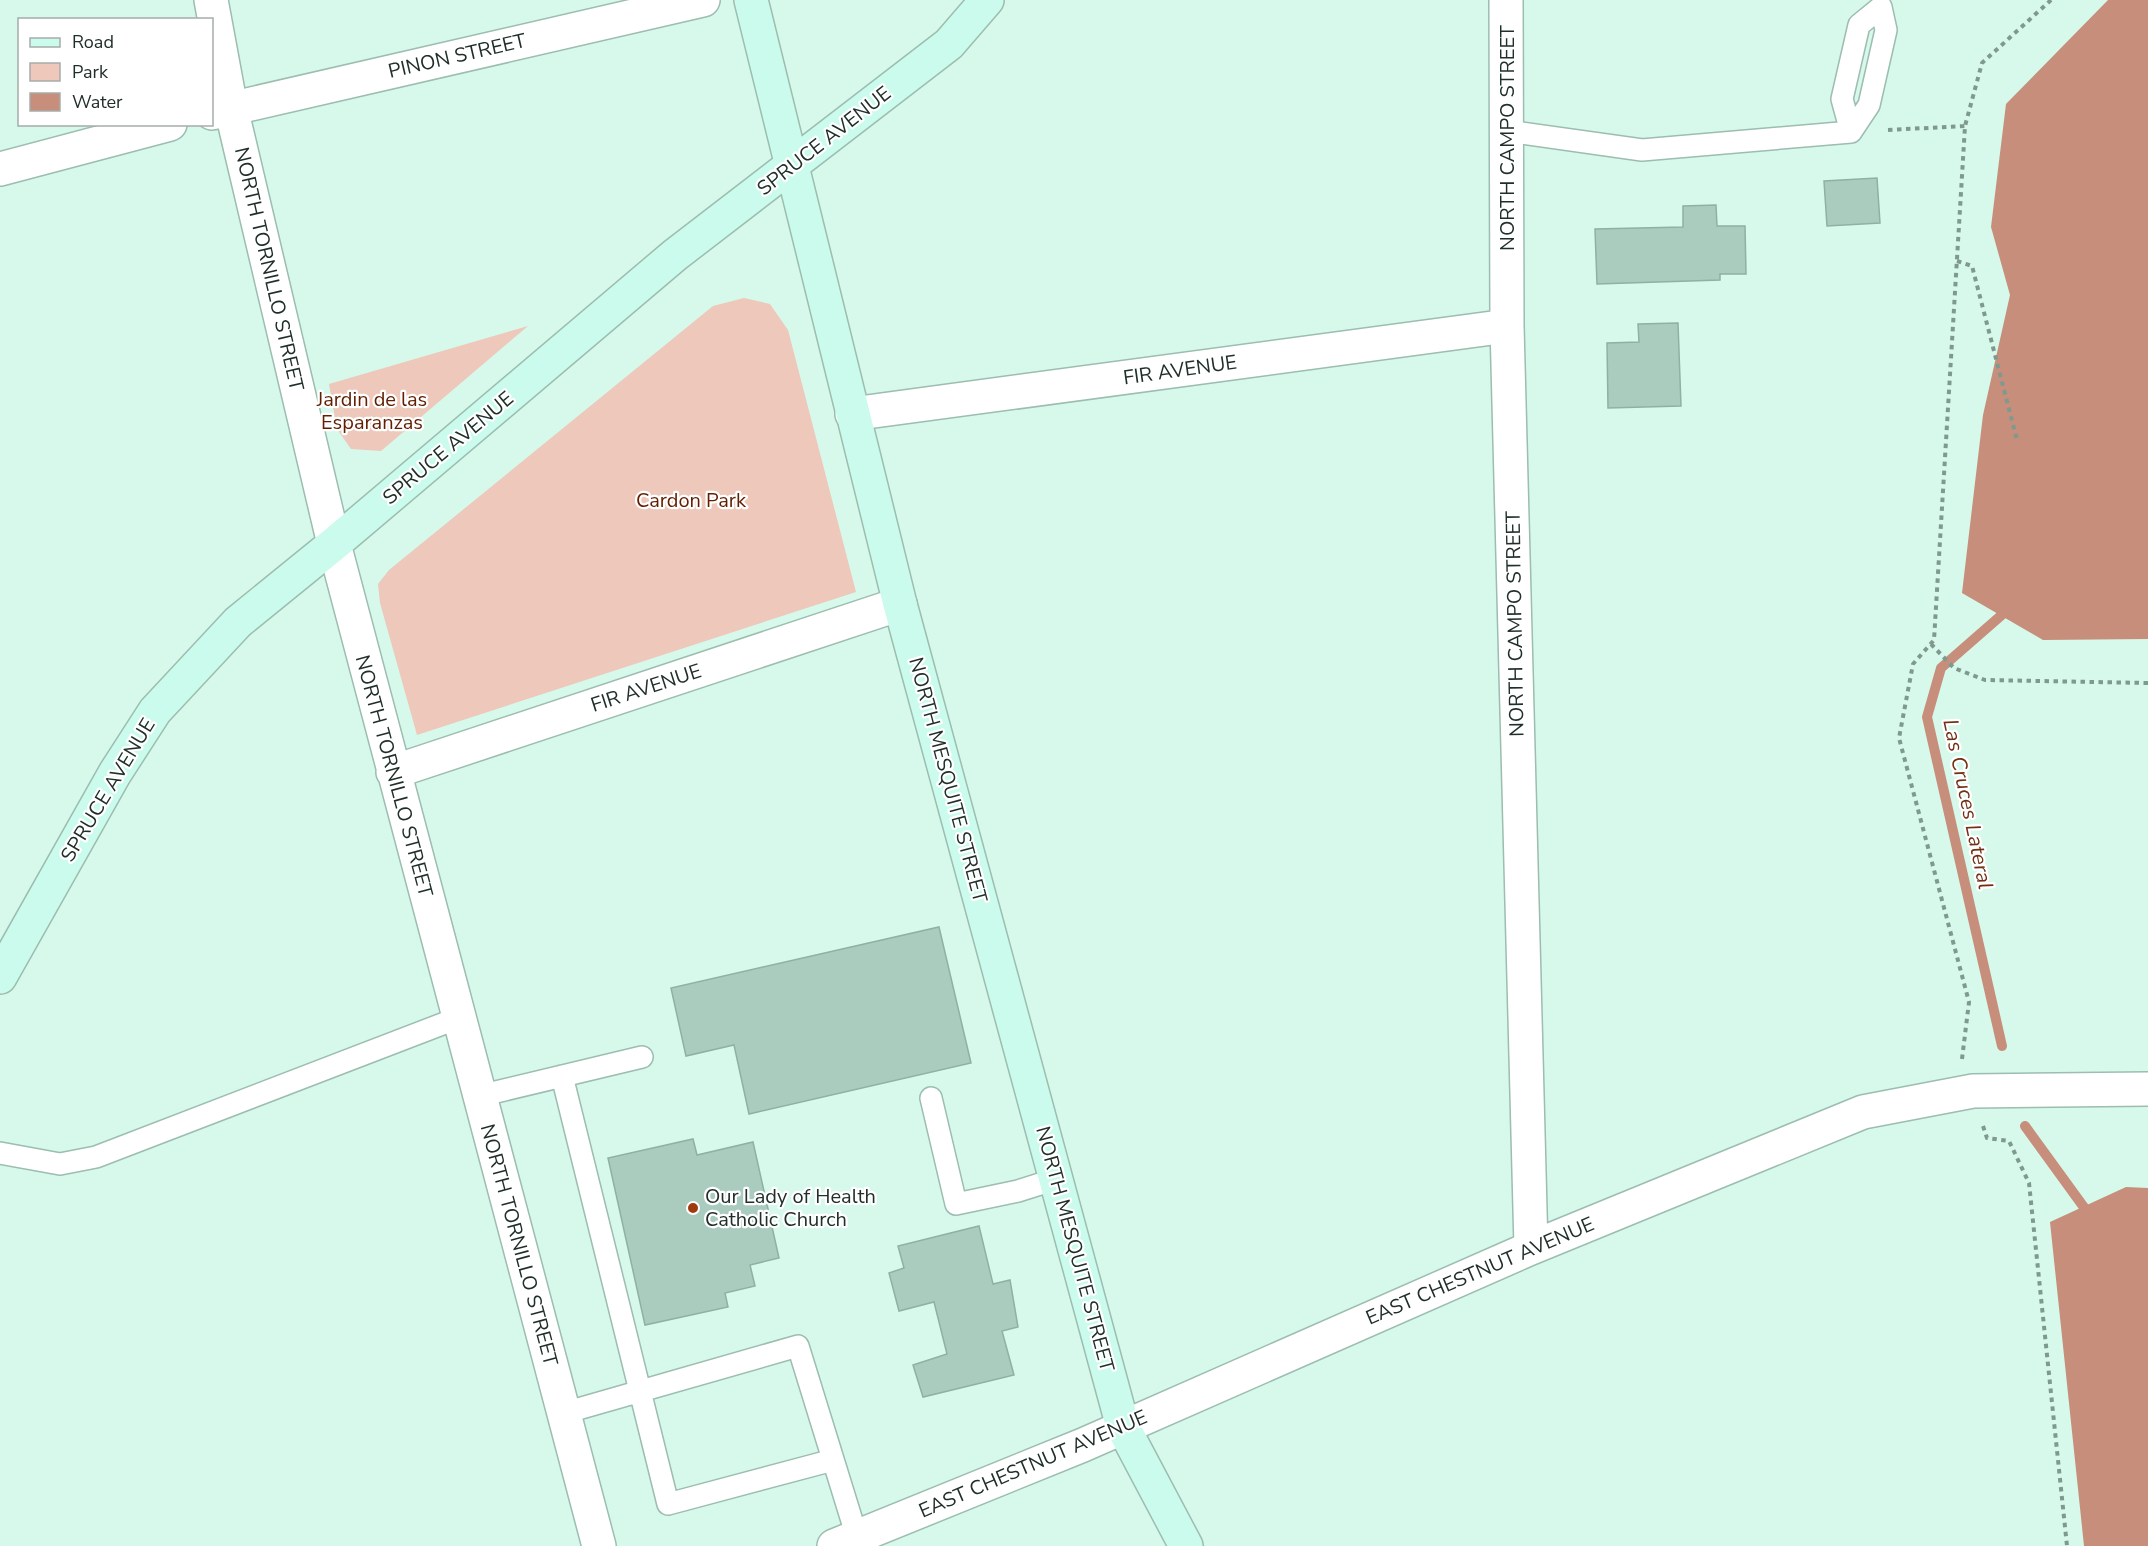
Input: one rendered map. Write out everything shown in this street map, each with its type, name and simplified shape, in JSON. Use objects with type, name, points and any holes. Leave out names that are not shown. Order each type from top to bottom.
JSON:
[{"type":"street","name":"NORTH TORNILLO STREET","points":[[211,0],[213,18]]},
{"type":"street","name":"PINON STREET","points":[[221,111],[703,0]]},
{"type":"street","name":"NORTH MESQUITE STREET","points":[[751,0],[900,604],[1123,1427],[1186,1546]]},
{"type":"street","name":"SPRUCE AVENUE","points":[[0,977],[115,773],[155,711],[238,622],[334,544],[675,255],[949,44],[987,0]]},
{"type":"street","name":"NORTH CAMPO STREET","points":[[1506,0],[1507,326],[1531,1248]]},
{"type":"street","name":"NORTH TORNILLO STREET","points":[[213,22],[221,111],[393,772],[599,1546]]},
{"type":"street","points":[[0,170],[163,126]]},
{"type":"street","name":"FIR AVENUE","points":[[852,414],[1507,326]]},
{"type":"street","name":"FIR AVENUE","points":[[393,772],[900,604]]},
{"type":"street","name":"EAST CHESTNUT AVENUE","points":[[845,1541],[1123,1427],[1531,1248],[1863,1112],[1973,1091],[2148,1089]]},
{"type":"lane","points":[[1881,7],[1886,30],[1869,105],[1851,132],[1842,99],[1858,25],[1881,7]]},
{"type":"lane","points":[[1507,131],[1641,150],[1851,132]]},
{"type":"lane","points":[[0,1153],[60,1164],[96,1157],[458,1018]]},
{"type":"lane","points":[[479,1096],[642,1057]]},
{"type":"lane","points":[[562,1076],[669,1504],[833,1460]]},
{"type":"lane","points":[[931,1098],[956,1204],[1018,1191],[1056,1179]]},
{"type":"lane","points":[[564,1413],[798,1346],[833,1460],[845,1541]]},
{"type":"path","points":[[2051,0],[1982,63],[1965,126],[1934,640],[1913,664],[1899,738],[1969,1002],[1960,1055],[1987,1138],[2009,1141],[2029,1183],[2067,1546]]},
{"type":"path","points":[[1851,132],[1965,126]]},
{"type":"path","points":[[1957,261],[1972,266],[2017,440]]},
{"type":"path","points":[[1931,644],[1954,668],[1985,681],[2148,682]]},
{"type":"green space","name":"Cardon Park","points":[[744,298],[770,304],[788,330],[856,592],[417,735],[380,603],[378,584],[389,570],[713,306]]},
{"type":"green space","name":"Jardin de las Esparanzas","points":[[528,326],[381,451],[351,449],[337,429],[329,384]]},
{"type":"water","points":[[2108,0],[2148,0],[2148,639],[2043,640],[1962,593],[1983,415],[2010,295],[1991,227],[2006,104]]},
{"type":"water","points":[[2126,1187],[2148,1188],[2148,1546],[2084,1546],[2050,1222]]},
{"type":"building","points":[[1877,178],[1880,223],[1827,226],[1824,181]]},
{"type":"building","points":[[1716,205],[1717,226],[1745,226],[1746,274],[1720,274],[1720,280],[1597,284],[1595,229],[1683,227],[1683,206]]},
{"type":"building","points":[[1678,323],[1681,406],[1608,408],[1607,343],[1639,342],[1638,324]]},
{"type":"building","points":[[939,927],[971,1063],[749,1114],[734,1045],[686,1056],[671,988]]},
{"type":"building","name":"Our Lady of Health Catholic Church","points":[[693,1139],[697,1155],[753,1142],[779,1258],[750,1265],[755,1286],[725,1293],[728,1307],[645,1325],[608,1158]]},
{"type":"building","points":[[979,1226],[993,1284],[1010,1280],[1018,1327],[1002,1331],[1014,1375],[923,1397],[913,1365],[947,1354],[934,1302],[899,1311],[889,1273],[904,1268],[898,1246]]},
{"type":"waterway","name":"Las Cruces Lateral","points":[[2002,1046],[1927,717],[1941,668],[2012,606]]},
{"type":"waterway","name":"Las Cruces Lateral","points":[[2025,1126],[2091,1217]]},
{"type":"place","name":"Our Lady of Health Catholic Church","points":[[693,1208]]}]
